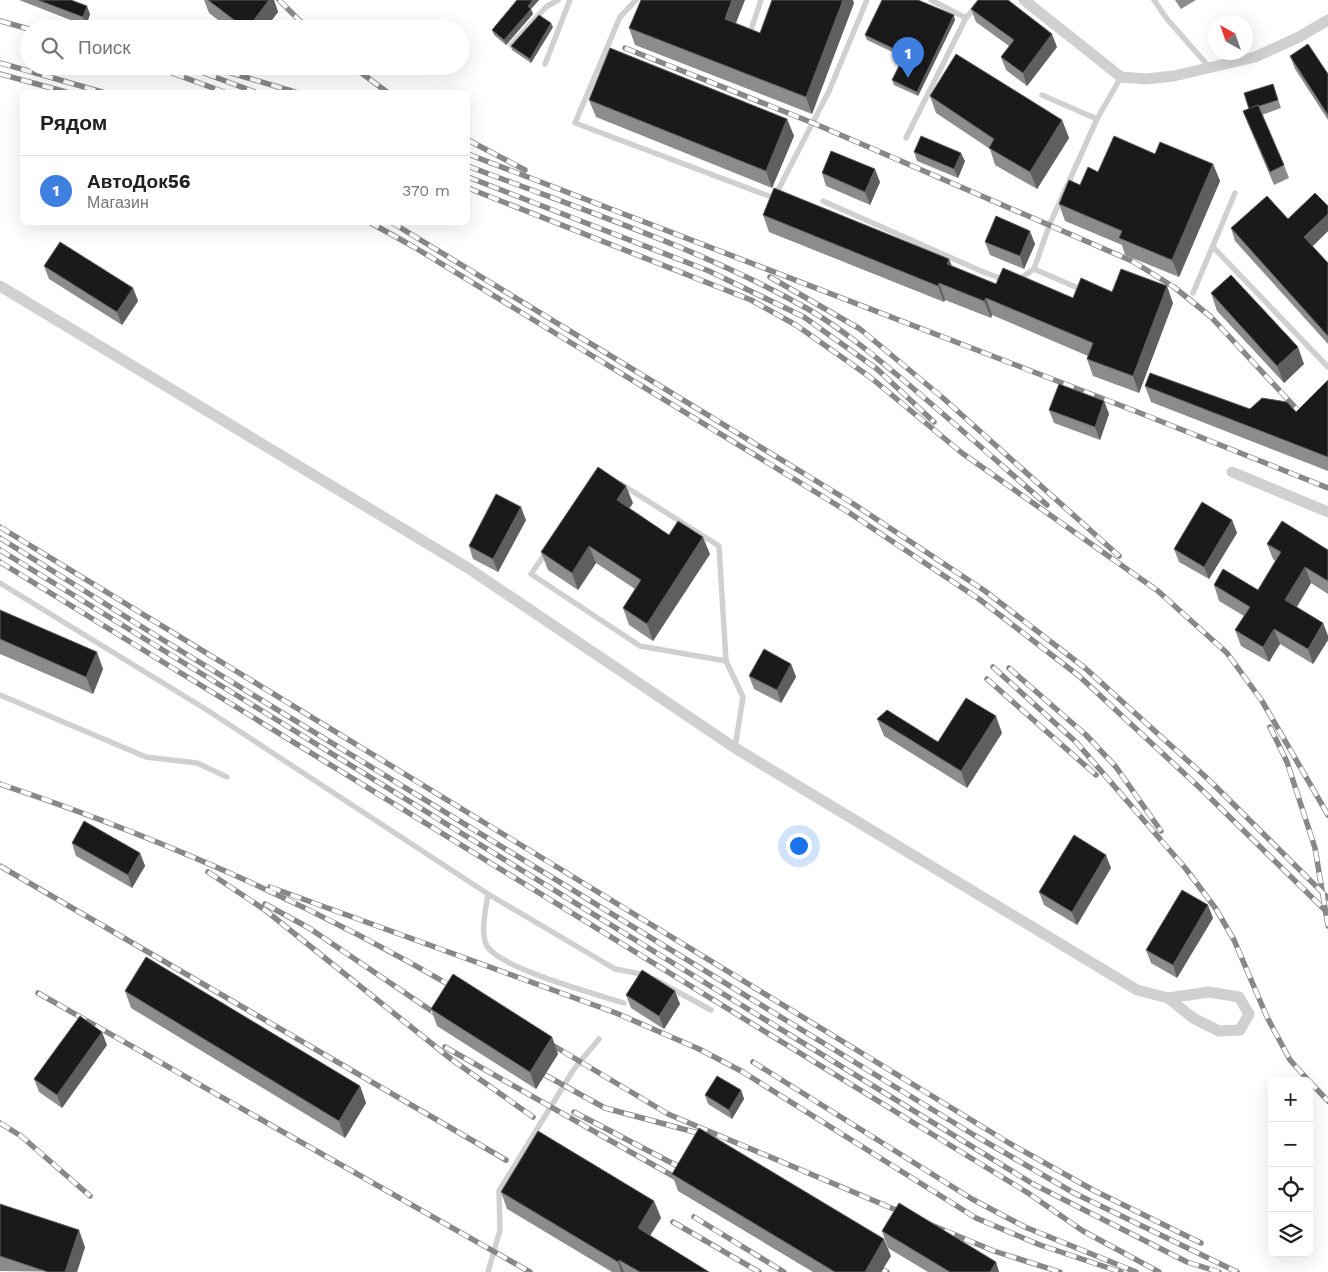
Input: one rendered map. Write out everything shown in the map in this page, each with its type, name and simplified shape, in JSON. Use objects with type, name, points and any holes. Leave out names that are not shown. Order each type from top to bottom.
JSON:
[{"type":"street","points":[[1024,0],[1121,77],[1146,79],[1210,68],[1255,57],[1299,37],[1328,20]]},
{"type":"street","points":[[0,286],[468,568],[735,748],[1137,990],[1168,998],[1210,992],[1239,997],[1249,1014],[1240,1030],[1219,1031],[1193,1018],[1168,998]]},
{"type":"street","points":[[1232,472],[1328,512]]},
{"type":"lane","points":[[511,45],[546,7],[558,0]]},
{"type":"lane","points":[[545,64],[570,0]]},
{"type":"lane","points":[[636,0],[620,17],[575,123],[774,198],[829,91],[867,0]]},
{"type":"lane","points":[[750,30],[761,0]]},
{"type":"lane","points":[[931,0],[966,18]]},
{"type":"lane","points":[[906,138],[966,18],[981,0]]},
{"type":"lane","points":[[1154,0],[1167,19],[1210,68]]},
{"type":"lane","points":[[823,201],[1003,280],[1021,278],[1034,269],[1049,226],[1097,119],[1121,77]]},
{"type":"lane","points":[[1042,95],[1097,119]]},
{"type":"lane","points":[[1193,293],[1235,193]]},
{"type":"lane","points":[[1213,246],[1328,367]]},
{"type":"lane","points":[[1034,269],[1078,288]]},
{"type":"lane","points":[[618,482],[719,546],[726,662],[743,697],[735,748]]},
{"type":"lane","points":[[553,543],[531,574],[640,646],[726,662]]},
{"type":"lane","points":[[0,583],[207,710],[488,894],[615,969],[649,976],[711,1010]]},
{"type":"lane","points":[[0,695],[146,758],[197,763],[227,777]]},
{"type":"lane","points":[[488,894],[484,922],[487,946],[499,958],[545,977],[624,1003]]},
{"type":"lane","points":[[488,1272],[500,1230],[499,1191],[574,1069],[599,1039]]},
{"type":"building","points":[[38,0],[71,0],[87,6],[83,17]]},
{"type":"building","points":[[208,0],[269,0],[254,20],[234,20]]},
{"type":"building","points":[[517,0],[533,0],[528,6],[531,9],[504,40],[492,30]]},
{"type":"building","points":[[641,0],[732,0],[725,19],[760,33],[772,0],[843,0],[806,97],[629,28]]},
{"type":"building","points":[[882,0],[918,0],[954,15],[917,92],[892,80],[905,54],[865,35]]},
{"type":"building","points":[[978,0],[1008,0],[1052,34],[1023,73],[1001,57],[1014,40],[971,9]]},
{"type":"building","points":[[539,15],[551,23],[530,59],[511,46]]},
{"type":"building","points":[[1308,44],[1328,74],[1328,115],[1290,56]]},
{"type":"building","points":[[610,48],[787,119],[766,171],[589,100]]},
{"type":"building","points":[[956,54],[1062,120],[1030,172],[989,148],[994,139],[930,96]]},
{"type":"building","points":[[1273,84],[1278,100],[1249,109],[1244,93]]},
{"type":"building","points":[[1258,105],[1284,165],[1270,172],[1243,111]]},
{"type":"building","points":[[921,136],[961,153],[954,169],[914,152]]},
{"type":"building","points":[[1114,136],[1155,154],[1160,142],[1213,164],[1172,260],[1119,238],[1122,231],[1059,204],[1069,180],[1080,185],[1088,167],[1098,172]]},
{"type":"building","points":[[831,151],[875,169],[865,192],[822,173]]},
{"type":"building","points":[[774,188],[949,259],[947,264],[996,284],[1003,268],[1073,298],[1081,278],[1112,292],[1121,269],[1167,286],[1133,376],[1087,359],[1093,343],[986,298],[984,301],[939,283],[938,286],[763,215]]},
{"type":"building","points":[[1315,193],[1328,206],[1328,214],[1304,237],[1328,263],[1328,336],[1231,228],[1267,196],[1288,219]]},
{"type":"building","points":[[996,216],[1030,231],[1020,256],[985,242]]},
{"type":"building","points":[[60,242],[133,288],[117,312],[44,266]]},
{"type":"building","points":[[1231,275],[1298,347],[1277,366],[1211,293]]},
{"type":"building","points":[[1150,373],[1250,409],[1262,398],[1287,402],[1296,412],[1328,380],[1328,457],[1145,386]]},
{"type":"building","points":[[1059,384],[1104,401],[1095,427],[1049,410]]},
{"type":"building","points":[[598,467],[626,486],[617,500],[669,535],[678,521],[703,537],[647,624],[623,608],[641,580],[589,546],[572,573],[541,552]]},
{"type":"building","points":[[496,494],[521,507],[493,559],[469,546]]},
{"type":"building","points":[[1202,502],[1232,520],[1204,567],[1174,549]]},
{"type":"building","points":[[1282,521],[1328,550],[1328,581],[1305,567],[1285,600],[1323,623],[1308,649],[1274,629],[1263,647],[1235,630],[1250,607],[1214,585],[1223,569],[1258,590],[1281,552],[1267,544]]},
{"type":"building","points":[[0,610],[97,652],[86,677],[0,639]]},
{"type":"building","points":[[764,649],[791,664],[777,690],[749,676]]},
{"type":"building","points":[[966,698],[996,716],[961,771],[877,719],[887,710],[938,742]]},
{"type":"building","points":[[84,821],[140,853],[128,875],[72,843]]},
{"type":"building","points":[[1074,835],[1106,855],[1072,912],[1039,892]]},
{"type":"building","points":[[1182,890],[1208,905],[1173,965],[1146,950]]},
{"type":"building","points":[[146,957],[360,1086],[339,1121],[125,991]]},
{"type":"building","points":[[642,970],[675,991],[659,1016],[626,995]]},
{"type":"building","points":[[453,974],[552,1037],[530,1072],[431,1009]]},
{"type":"building","points":[[80,1016],[102,1032],[57,1095],[34,1079]]},
{"type":"building","points":[[717,1076],[741,1090],[729,1110],[705,1095]]},
{"type":"building","points":[[699,1128],[884,1239],[865,1272],[835,1272],[672,1174]]},
{"type":"building","points":[[538,1131],[654,1201],[638,1228],[709,1272],[640,1272],[619,1260],[618,1262],[501,1192]]},
{"type":"building","points":[[899,1203],[996,1262],[990,1272],[950,1272],[882,1231]]},
{"type":"building","points":[[0,1204],[79,1230],[65,1272],[48,1272],[0,1256]]},
{"type":"railway","points":[[279,0],[299,20]]},
{"type":"railway","points":[[0,21],[20,27]]},
{"type":"railway","points":[[625,48],[813,123],[1132,261],[1174,287],[1211,317],[1307,420]]},
{"type":"railway","points":[[0,63],[20,69]]},
{"type":"railway","points":[[0,74],[59,90]]},
{"type":"railway","points":[[42,75],[95,90]]},
{"type":"railway","points":[[178,75],[219,90]]},
{"type":"railway","points":[[209,75],[250,90]]},
{"type":"railway","points":[[238,75],[288,90]]},
{"type":"railway","points":[[364,75],[384,90]]},
{"type":"railway","points":[[470,141],[525,170]]},
{"type":"railway","points":[[470,155],[1135,411],[1328,488]]},
{"type":"railway","points":[[470,167],[684,249],[768,287],[808,309],[845,333],[879,360],[1047,505]]},
{"type":"railway","points":[[470,178],[709,271],[804,317],[877,369],[934,422]]},
{"type":"railway","points":[[470,189],[751,300],[796,325],[870,377],[962,453],[1158,591],[1227,653],[1262,701],[1328,815]]},
{"type":"railway","points":[[374,225],[414,247],[845,510],[979,599],[1079,676],[1201,789],[1328,913]]},
{"type":"railway","points":[[396,225],[849,501],[985,591],[1085,668],[1208,779],[1328,898]]},
{"type":"railway","points":[[770,277],[860,329],[943,398],[1119,556]]},
{"type":"railway","points":[[0,527],[1009,1143],[1093,1190],[1201,1243]]},
{"type":"railway","points":[[0,538],[155,635],[974,1135],[1074,1193],[1237,1272]]},
{"type":"railway","points":[[0,550],[1033,1184],[1187,1262],[1219,1272]]},
{"type":"railway","points":[[0,562],[1028,1193],[1083,1231],[1159,1272]]},
{"type":"railway","points":[[993,667],[1076,742],[1186,869],[1216,909],[1234,940],[1267,1017],[1290,1060],[1305,1077]]},
{"type":"railway","points":[[1009,668],[1086,735],[1116,767],[1161,831]]},
{"type":"railway","points":[[987,679],[1096,775]]},
{"type":"railway","points":[[1270,727],[1287,762],[1315,848],[1328,926]]},
{"type":"railway","points":[[0,784],[177,850],[293,902],[349,930],[460,991]]},
{"type":"railway","points":[[0,866],[506,1160]]},
{"type":"railway","points":[[208,872],[265,910],[451,1059],[533,1117]]},
{"type":"railway","points":[[270,887],[616,1013],[699,1049],[743,1072],[976,1218],[1040,1245],[1121,1272]]},
{"type":"railway","points":[[265,904],[309,928],[442,1018]]},
{"type":"railway","points":[[38,993],[530,1272]]},
{"type":"railway","points":[[544,1040],[668,1114],[908,1215]]},
{"type":"railway","points":[[445,1047],[680,1180]]},
{"type":"railway","points":[[753,1062],[972,1199],[1025,1227],[1136,1272]]},
{"type":"railway","points":[[545,1075],[605,1108],[698,1133]]},
{"type":"railway","points":[[1313,1085],[1328,1101]]},
{"type":"railway","points":[[574,1112],[689,1172]]},
{"type":"railway","points":[[0,1123],[21,1136],[90,1196]]},
{"type":"railway","points":[[694,1217],[784,1272]]},
{"type":"railway","points":[[673,1222],[759,1272]]},
{"type":"railway","points":[[924,1222],[994,1251],[1060,1272]]},
{"type":"railway","points":[[883,1270],[887,1272]]},
{"type":"place","name":"АвтоДок56","points":[[908,78]]}]
